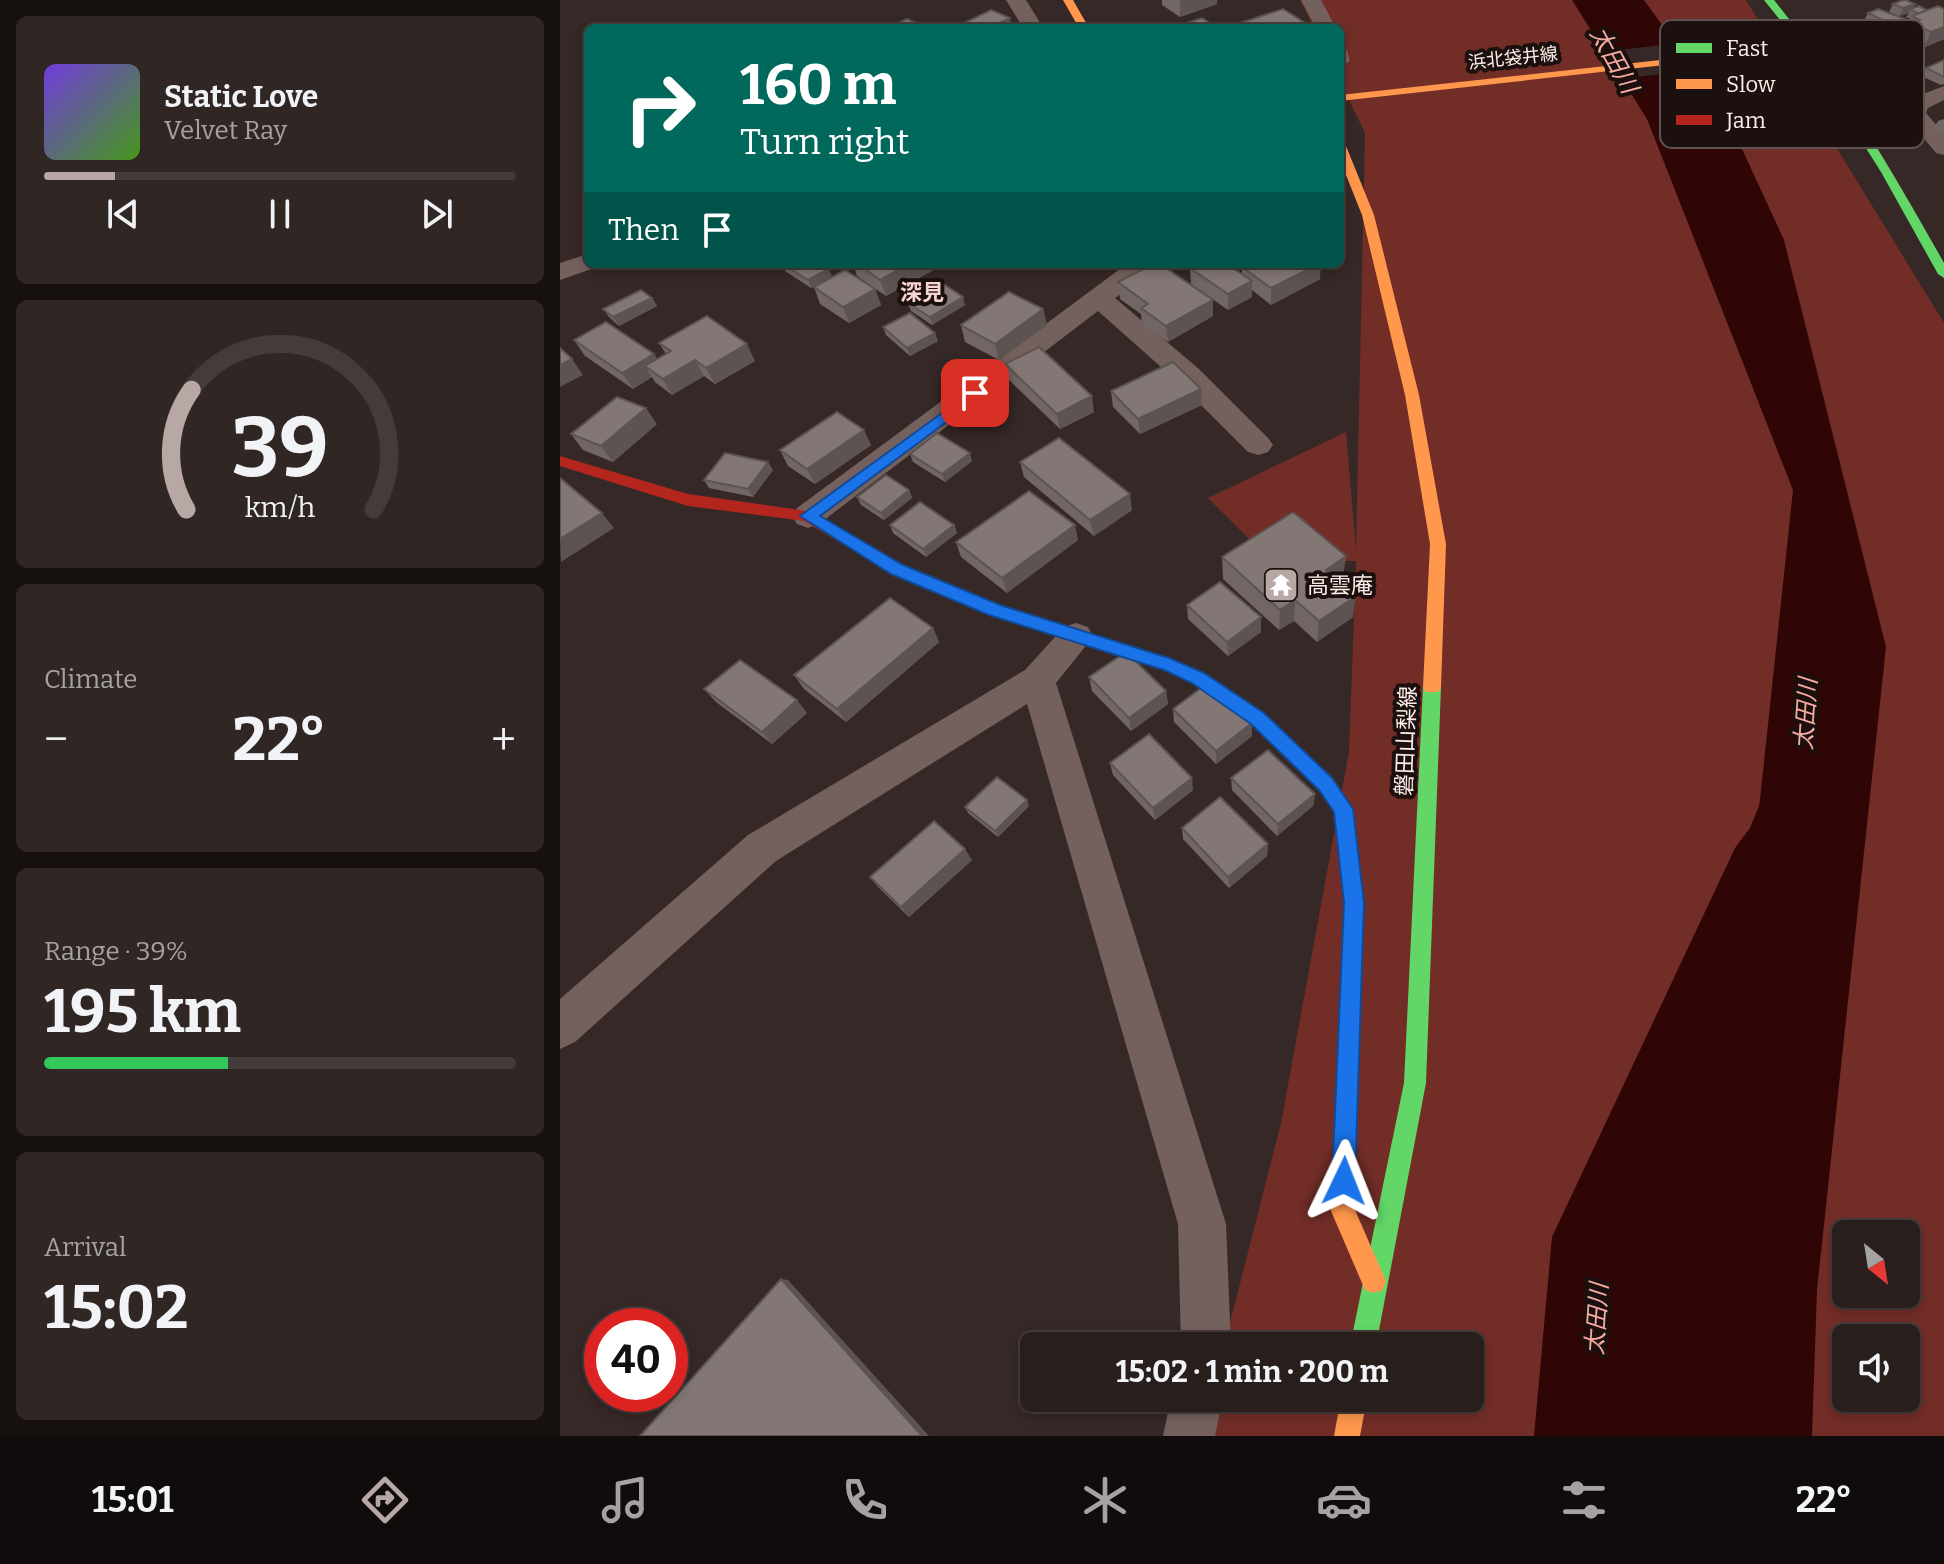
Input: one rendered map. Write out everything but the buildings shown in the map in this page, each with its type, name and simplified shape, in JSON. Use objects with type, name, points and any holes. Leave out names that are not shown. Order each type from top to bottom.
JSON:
[{"type":"main road","points":[[1068,0],[1082,24]]},
{"type":"main road","points":[[1769,0],[1785,20]]},
{"type":"main road","name":"浜北袋井線","points":[[1344,97],[1660,62]]},
{"type":"main road","points":[[1872,148],[1944,274]]},
{"type":"main road","name":"磐田山梨線","points":[[1344,156],[1368,215],[1412,395],[1438,544],[1415,1083],[1365,1332]]},
{"type":"main road","points":[[560,461],[688,500],[808,516],[897,569],[995,610],[1169,665],[1198,678],[1257,718],[1326,784],[1343,809],[1354,903],[1343,1211],[1374,1281]]},
{"type":"main road","points":[[1347,1436],[1351,1412]]},
{"type":"street","points":[[1016,0],[1029,24]]},
{"type":"street","points":[[1311,0],[1324,24]]},
{"type":"street","points":[[1924,101],[1944,92]]},
{"type":"street","points":[[1924,125],[1944,148]]},
{"type":"street","points":[[560,272],[584,263]]},
{"type":"street","points":[[808,516],[1101,300],[1134,268]]},
{"type":"street","points":[[1101,300],[1189,376],[1258,445]]},
{"type":"street","points":[[560,1027],[762,848],[1037,680],[1076,637]]},
{"type":"street","points":[[1037,680],[1202,1224],[1206,1332]]},
{"type":"street","points":[[1189,1436],[1194,1412]]},
{"type":"shaded area","points":[[1300,0],[1746,0],[1758,20],[1660,20],[1660,148],[1837,148],[1944,323],[1944,1436],[1200,1436],[1206,1412],[1484,1412],[1484,1332],[1228,1332],[1281,1123],[1349,752],[1356,561],[1339,561],[1252,542],[1208,498],[1346,432],[1356,550],[1365,133],[1344,90],[1344,24],[1312,24]]},
{"type":"water","points":[[1572,0],[1644,0],[1660,22],[1660,148],[1742,148],[1784,240],[1886,647],[1817,1290],[1812,1436],[1607,1436],[1640,1155],[1748,912],[1793,490],[1647,119]]},
{"type":"pier","points":[[1660,45],[1660,74],[1617,79],[1600,52]]},
{"type":"waterway","name":"太田川","points":[[1589,1436],[1603,1237],[1765,876],[1786,845],[1793,820]]},
{"type":"traffic: fast","points":[[1769,0],[1785,20]]},
{"type":"traffic: fast","points":[[1872,148],[1944,274]]},
{"type":"traffic: fast","points":[[892,566],[995,610],[1169,665],[1198,678],[1257,718],[1326,784],[1343,809],[1354,903],[1346,1114]]},
{"type":"traffic: fast","points":[[1366,1332],[1415,1083],[1432,687]]},
{"type":"traffic: slow","points":[[1068,0],[1082,24]]},
{"type":"traffic: slow","points":[[1344,98],[1660,63]]},
{"type":"traffic: slow","points":[[1344,156],[1368,215],[1412,395],[1438,544],[1432,687]]},
{"type":"traffic: slow","points":[[1346,1114],[1343,1211],[1374,1281]]},
{"type":"traffic: slow","points":[[1347,1436],[1351,1412]]},
{"type":"traffic: jam","points":[[560,461],[688,500],[808,516],[892,566]]},
{"type":"place","name":"高雲庵","points":[[1281,585]]},
{"type":"district","name":"深見","points":[[922,292]]},
{"type":"route","points":[[975,393],[808,516],[897,569],[946,590],[995,610],[1169,665],[1198,678],[1257,718],[1326,784],[1343,809],[1354,903],[1344,1181]]}]
